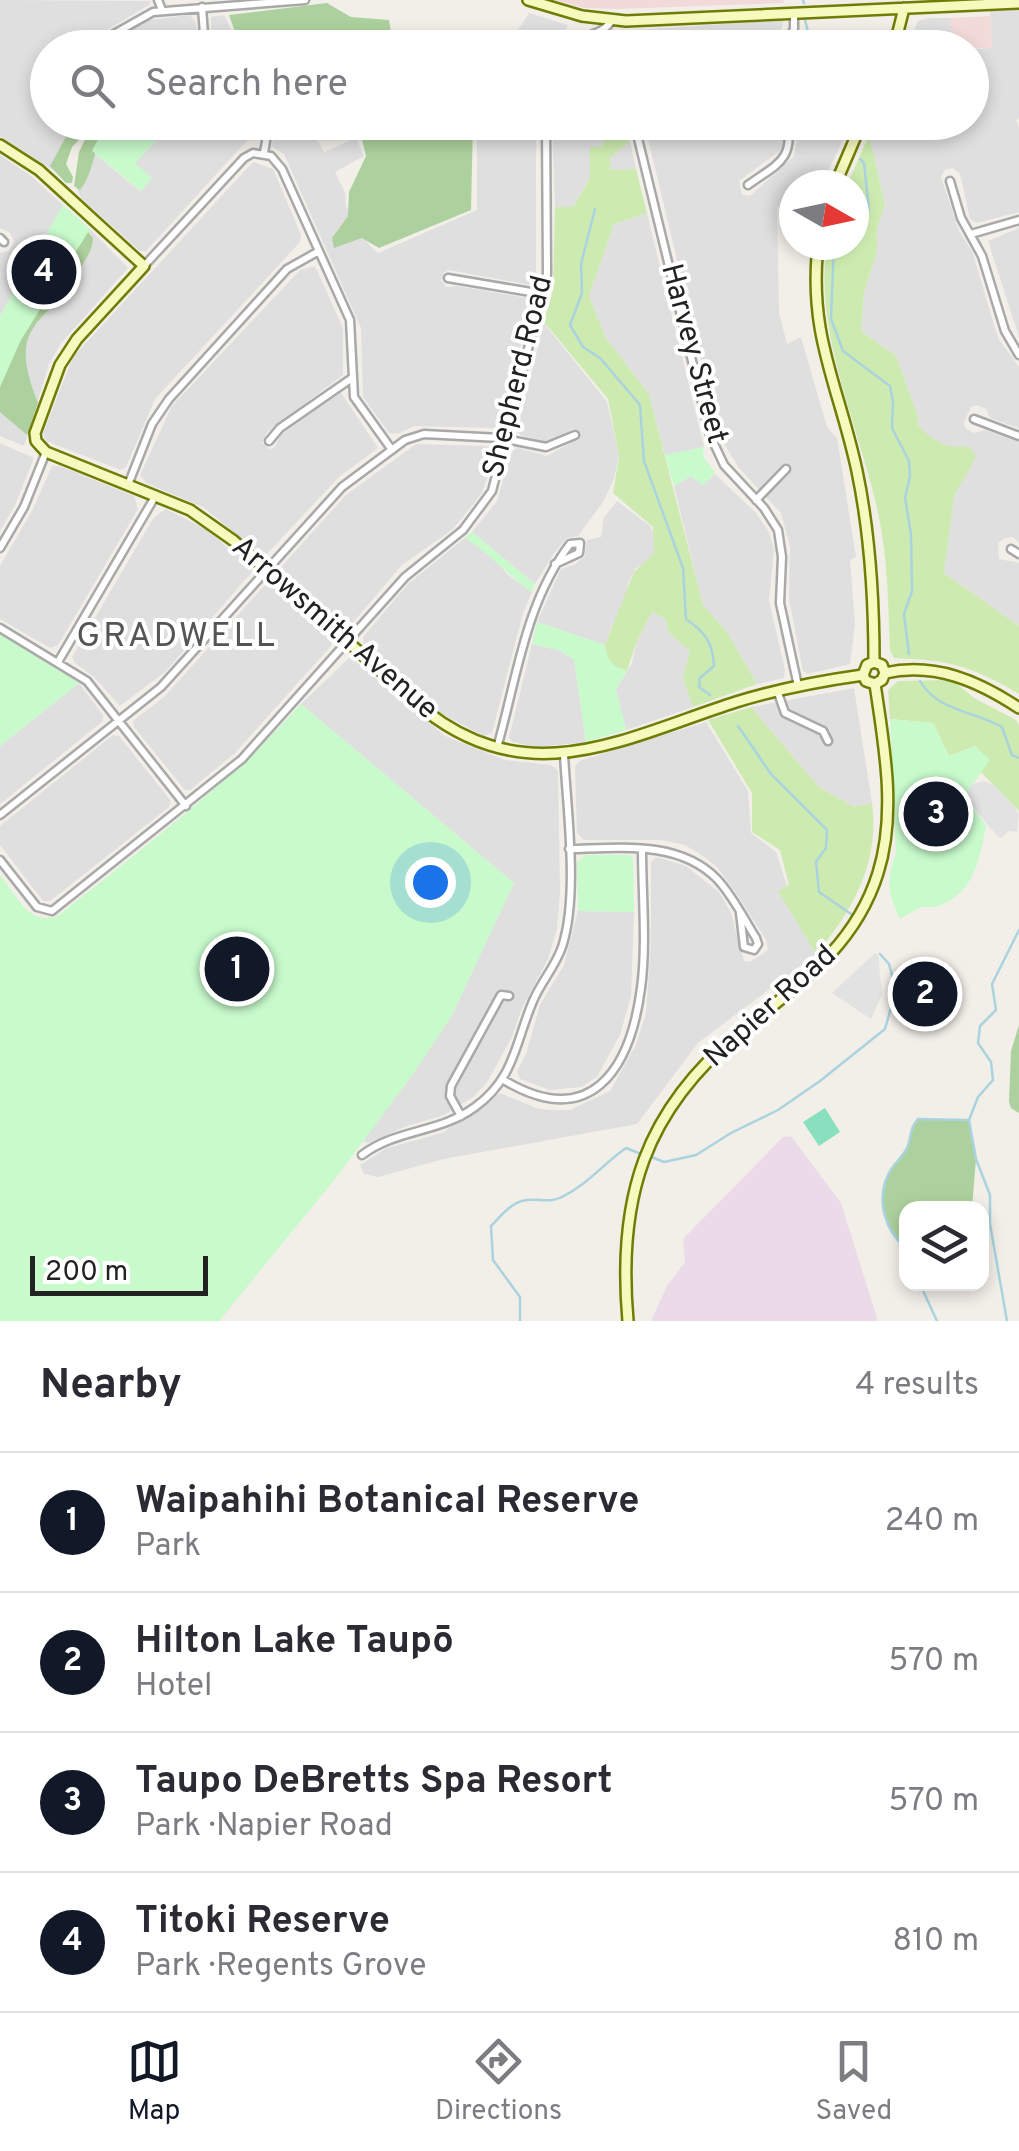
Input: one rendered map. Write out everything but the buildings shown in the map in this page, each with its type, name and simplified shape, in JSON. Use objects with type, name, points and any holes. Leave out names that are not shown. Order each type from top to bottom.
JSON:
[{"type":"main road","points":[[528,0],[564,12],[612,20],[1019,3]]},
{"type":"main road","points":[[897,30],[900,5]]},
{"type":"main road","points":[[841,170],[854,140]]},
{"type":"main road","points":[[0,145],[39,170],[144,266],[77,340],[60,365],[35,433],[36,441],[46,452]]},
{"type":"main road","points":[[817,260],[814,292],[819,335],[850,441],[866,518],[874,662]]},
{"type":"main road","name":"Arrowsmith Avenue","points":[[46,452],[203,518],[268,570],[438,721],[497,748],[531,755],[564,755],[777,690],[863,675]]},
{"type":"main road","points":[[874,662],[882,665],[885,672],[875,684],[868,683],[863,675],[867,665],[874,662]]},
{"type":"main road","points":[[885,672],[931,670],[962,676],[1019,708]]},
{"type":"main road","name":"Napier Road","points":[[628,1321],[624,1270],[627,1224],[643,1162],[663,1118],[710,1058],[833,954],[852,930],[870,896],[880,866],[887,817],[875,684]]},
{"type":"street","points":[[158,0],[162,10]]},
{"type":"street","points":[[120,30],[162,10],[304,0]]},
{"type":"street","points":[[202,7],[204,30]]},
{"type":"street","points":[[793,30],[794,12]]},
{"type":"street","points":[[602,30],[612,20]]},
{"type":"street","points":[[264,153],[266,140]]},
{"type":"street","name":"Shepherd Road","points":[[0,860],[42,910],[52,911],[242,759],[405,577],[450,541],[480,510],[492,490],[542,294],[547,264],[546,140]]},
{"type":"street","name":"Harvey Street","points":[[638,140],[710,434],[724,465],[773,520],[781,541],[780,602],[798,686]]},
{"type":"street","points":[[748,185],[787,155],[790,140]]},
{"type":"street","points":[[144,266],[244,158],[264,153],[277,161],[351,325],[352,391],[358,406],[392,450]]},
{"type":"street","points":[[950,181],[961,218],[982,256],[1005,331],[1019,354]]},
{"type":"street","points":[[971,234],[1019,220]]},
{"type":"street","points":[[128,485],[152,424],[169,399],[287,269],[320,251]]},
{"type":"street","points":[[448,278],[542,294]]},
{"type":"street","points":[[269,441],[280,428],[352,378]]},
{"type":"street","points":[[974,419],[1019,436]]},
{"type":"street","points":[[0,814],[170,678],[342,487],[405,440],[424,434],[506,438],[546,447],[575,435]]},
{"type":"street","points":[[0,548],[24,507],[46,452]]},
{"type":"street","points":[[756,500],[786,469]]},
{"type":"street","points":[[58,662],[156,495]]},
{"type":"street","points":[[1011,549],[1019,554]]},
{"type":"street","points":[[497,748],[528,622],[555,564]]},
{"type":"street","points":[[0,628],[87,681],[186,806]]},
{"type":"street","points":[[777,690],[784,713],[823,730],[828,740]]},
{"type":"street","points":[[362,1155],[388,1140],[461,1116],[483,1101],[502,1079],[520,1047],[534,1000],[563,944],[568,913],[564,755]]},
{"type":"street","points":[[569,849],[674,853],[703,867],[719,882],[740,913],[756,938],[754,950],[744,947],[740,913]]},
{"type":"street","points":[[502,1079],[528,1095],[557,1100],[586,1096],[605,1082],[615,1068],[634,1020],[641,985],[642,850]]},
{"type":"street","points":[[461,1116],[450,1096],[451,1086],[502,994]]},
{"type":"shaded area","points":[[0,0],[151,1],[107,30],[30,30],[30,140],[70,140],[56,172],[0,136]]},
{"type":"shaded area","points":[[555,0],[784,3],[619,9],[584,8]]},
{"type":"shaded area","points":[[1019,10],[1019,212],[977,223],[970,219],[960,174],[953,168],[945,170],[941,177],[959,231],[972,251],[998,338],[1019,367],[1019,428],[990,418],[986,409],[977,405],[971,407],[964,422],[965,428],[974,433],[985,430],[1019,442],[1019,543],[1013,537],[998,543],[999,559],[1019,563],[1019,626],[944,573],[959,448],[941,446],[923,432],[896,356],[861,331],[864,293],[877,251],[877,228],[885,204],[870,140],[989,140],[990,11]]},
{"type":"shaded area","points":[[529,13],[568,25],[566,30],[518,30]]},
{"type":"shaded area","points":[[190,15],[197,30],[130,30],[148,20]]},
{"type":"shaded area","points":[[224,15],[232,30],[211,30],[211,17]]},
{"type":"shaded area","points":[[990,16],[992,48],[989,30],[952,30],[950,18]]},
{"type":"shaded area","points":[[950,18],[952,30],[914,30],[918,21]]},
{"type":"shaded area","points":[[784,20],[781,30],[638,30]]},
{"type":"shaded area","points":[[156,140],[247,140],[146,251],[140,251],[81,198],[77,189],[95,154],[140,191],[134,163]]},
{"type":"shaded area","points":[[273,140],[317,140],[324,152],[357,140],[364,156],[335,172],[345,193],[346,206],[378,253],[477,210],[477,140],[536,140],[536,280],[531,285],[449,270],[441,280],[446,287],[527,298],[531,305],[500,424],[494,428],[414,426],[398,434],[389,433],[363,397],[361,328],[284,154],[271,146]]},
{"type":"shaded area","points":[[553,140],[604,140],[602,147],[590,147],[590,178],[573,207],[555,207]]},
{"type":"shaded area","points":[[648,140],[786,140],[781,150],[739,181],[742,195],[750,196],[794,156],[797,140],[843,140],[828,170],[779,170],[777,208],[779,313],[787,344],[801,337],[827,427],[837,438],[856,557],[850,560],[855,624],[850,664],[808,674],[803,671],[789,599],[790,547],[781,513],[738,467],[719,435]]},
{"type":"shaded area","points":[[630,141],[636,169],[610,171],[610,158]]},
{"type":"shaded area","points":[[0,155],[63,205],[0,316],[0,253],[9,251],[14,241],[10,233],[0,228]]},
{"type":"shaded area","points":[[253,162],[273,169],[301,235],[300,242],[155,399],[126,467],[121,470],[46,441],[43,433],[73,357]]},
{"type":"shaded area","points":[[647,213],[704,447],[665,455],[649,394],[606,338],[589,296],[614,224]]},
{"type":"shaded area","points":[[1019,228],[1019,337],[988,241]]},
{"type":"shaded area","points":[[90,229],[128,268],[61,343],[49,364],[24,446],[0,436],[0,387],[21,340]]},
{"type":"shaded area","points":[[315,266],[343,328],[343,375],[267,432],[262,443],[274,448],[281,435],[340,391],[378,448],[339,477],[264,557],[203,507],[146,483],[140,475],[172,406],[300,270]]},
{"type":"shaded area","points":[[544,323],[607,402],[619,456],[603,502],[578,536],[567,538],[555,552],[535,584],[472,532],[497,501],[511,452],[518,448],[547,456],[581,437],[574,428],[556,440],[544,442],[520,435],[517,430]]},
{"type":"shaded area","points":[[0,443],[34,458],[0,531]]},
{"type":"shaded area","points":[[416,444],[488,446],[494,457],[482,493],[453,529],[402,565],[350,626],[343,626],[282,574],[282,566],[346,495]]},
{"type":"shaded area","points":[[52,466],[134,496],[138,509],[58,645],[50,648],[0,619],[0,566]]},
{"type":"shaded area","points":[[715,474],[756,513],[769,532],[774,550],[769,600],[784,678],[757,684],[727,632],[703,606],[674,486],[691,476],[703,485]]},
{"type":"shaded area","points":[[617,501],[650,526],[659,543],[653,559],[636,568],[628,583],[626,605],[605,645],[537,622],[561,569],[576,564],[585,555],[587,540],[601,537],[604,517]]},
{"type":"shaded area","points":[[166,509],[207,530],[253,569],[165,672],[120,706],[72,657],[154,517]]},
{"type":"shaded area","points":[[465,538],[495,558],[507,574],[532,592],[492,733],[484,736],[435,710],[364,644],[363,637],[408,584]]},
{"type":"shaded area","points":[[270,585],[331,640],[331,646],[235,753],[185,790],[133,721],[165,696],[264,586]]},
{"type":"shaded area","points":[[652,612],[665,619],[669,633],[690,651],[683,678],[693,707],[626,730],[616,689],[632,663],[636,643]]},
{"type":"shaded area","points":[[532,644],[561,651],[574,660],[586,742],[539,747],[509,738]]},
{"type":"shaded area","points":[[350,657],[445,736],[505,760],[551,765],[558,770],[557,929],[548,959],[522,1008],[512,1037],[486,1084],[472,1098],[444,1115],[368,1143],[363,1141],[451,1017],[514,883],[301,704]]},
{"type":"shaded area","points":[[79,683],[103,715],[103,721],[0,804],[0,746]]},
{"type":"shaded area","points":[[854,688],[872,803],[854,807],[819,787],[751,707]]},
{"type":"shaded area","points":[[706,722],[748,791],[751,833],[776,852],[787,886],[779,891],[816,954],[698,1043],[637,1124],[444,1159],[378,1177],[364,1174],[360,1165],[387,1148],[442,1133],[500,1093],[536,1108],[570,1110],[610,1091],[636,1045],[646,1013],[651,862],[656,857],[686,866],[719,892],[731,913],[744,961],[750,962],[768,950],[766,940],[736,893],[717,867],[703,856],[685,845],[661,840],[584,840],[577,833],[575,767],[579,761]]},
{"type":"shaded area","points":[[113,735],[119,736],[171,801],[169,807],[50,901],[43,901],[0,845],[0,826]]},
{"type":"shaded area","points":[[983,781],[994,785],[1013,805],[1019,815],[1017,832],[1008,831],[998,837],[969,802],[972,784]]},
{"type":"shaded area","points":[[578,911],[634,912],[631,996],[620,1035],[597,1077],[581,1087],[550,1090],[520,1079],[517,1071],[540,1005],[564,965]]},
{"type":"shaded area","points":[[875,953],[882,995],[871,1019],[832,993]]},
{"type":"shaded area","points":[[791,1136],[841,1203],[878,1321],[651,1321],[667,1286],[685,1262],[683,1239],[783,1137]]},
{"type":"green space","points":[[327,3],[351,17],[389,20],[390,30],[234,30],[229,15]]},
{"type":"green space","points":[[64,140],[79,140],[66,164],[72,183],[66,183],[50,166]]},
{"type":"green space","points":[[85,140],[99,140],[80,190],[74,186]]},
{"type":"green space","points":[[98,140],[157,140],[135,163],[152,178],[141,191],[92,151]]},
{"type":"green space","points":[[362,140],[473,140],[471,210],[379,248],[362,238],[334,248],[332,238],[348,216],[349,192],[366,156]]},
{"type":"green space","points":[[604,140],[630,140],[610,158],[610,170],[636,169],[647,213],[614,224],[589,296],[606,338],[649,394],[703,605],[727,632],[757,684],[693,707],[683,678],[690,651],[669,633],[665,619],[652,612],[627,671],[607,658],[605,645],[634,572],[654,553],[653,527],[613,493],[619,457],[608,399],[544,322],[553,290],[555,207],[573,207],[590,178],[590,147],[602,147]]},
{"type":"green space","points":[[870,140],[885,204],[877,228],[877,251],[864,293],[861,331],[896,356],[922,430],[947,445],[969,446],[976,457],[954,496],[944,573],[1019,626],[1019,694],[973,671],[946,663],[894,658],[890,650],[881,530],[832,345],[826,260],[869,260],[869,170],[854,170]]},
{"type":"green space","points":[[63,205],[90,229],[21,340],[0,387],[0,316]]},
{"type":"green space","points":[[82,225],[93,238],[89,253],[28,340],[29,376],[38,403],[27,435],[0,412],[0,322],[40,239]]},
{"type":"green space","points":[[704,447],[703,456],[715,473],[703,485],[691,476],[674,486],[665,455]]},
{"type":"green space","points":[[472,532],[535,584],[532,592],[465,538]]},
{"type":"green space","points":[[537,622],[605,645],[611,662],[627,671],[616,689],[626,730],[586,742],[574,660],[561,651],[532,644]]},
{"type":"green space","points":[[0,634],[79,683],[0,746]]},
{"type":"green space","points":[[944,680],[957,684],[1019,725],[1019,811],[981,772],[989,760],[975,746],[949,756],[933,723],[890,719],[888,690],[898,681]]},
{"type":"green space","points":[[301,704],[514,883],[451,1017],[339,1174],[219,1321],[0,1321],[0,875],[31,913],[48,918],[58,916],[214,788]]},
{"type":"green space","points":[[751,707],[819,787],[854,807],[872,803],[872,845],[861,884],[816,954],[778,891],[789,885],[780,850],[752,832],[752,793],[708,720]]},
{"type":"green space","points":[[890,719],[933,723],[949,756],[975,746],[990,760],[968,791],[969,803],[986,825],[974,873],[950,900],[936,907],[919,908],[900,919],[890,887],[896,854]]},
{"type":"green space","points":[[585,855],[633,858],[634,912],[578,911],[577,862]]},
{"type":"green space","points":[[1019,1025],[1019,1113],[1009,1102],[1011,1051]]},
{"type":"green space","points":[[825,1108],[840,1132],[819,1146],[803,1122]]},
{"type":"green space","points":[[918,1119],[969,1120],[976,1159],[973,1201],[899,1201],[899,1241],[885,1215],[884,1185],[907,1148]]},
{"type":"waterway","points":[[805,20],[808,30]]},
{"type":"waterway","points":[[860,159],[865,170]]},
{"type":"waterway","points":[[595,209],[581,264],[582,293],[570,325],[583,347],[600,358],[640,405],[644,461],[683,568],[686,619],[703,634],[712,651],[714,666],[700,678],[699,687],[710,695]]},
{"type":"waterway","points":[[833,260],[831,319],[843,351],[890,386],[892,428],[909,461],[905,498],[911,534],[912,591],[904,614],[909,654]]},
{"type":"waterway","points":[[920,681],[946,705],[1002,727],[1012,755],[1019,758]]},
{"type":"waterway","points":[[738,726],[771,774],[827,830],[826,848],[816,862],[819,892],[851,914]]},
{"type":"waterway","points":[[1007,1321],[990,1224],[990,1195],[976,1159],[969,1120],[978,1097],[993,1080],[991,1062],[978,1043],[980,1026],[996,1010],[992,984],[1019,930]]},
{"type":"waterway","points":[[649,1156],[664,1162],[696,1155],[778,1110],[885,1029],[896,990],[889,964],[880,954]]},
{"type":"waterway","points":[[899,1241],[885,1215],[884,1185],[907,1148],[913,1126],[918,1119],[967,1120]]},
{"type":"waterway","points":[[520,1321],[520,1297],[493,1260],[491,1226],[518,1203],[552,1200],[571,1192],[626,1148],[641,1154]]},
{"type":"waterway","points":[[923,1291],[937,1321]]},
{"type":"place","name":"Titoki Reserve","points":[[44,272]]},
{"type":"place","name":"Taupo DeBretts Spa Resort","points":[[936,814]]},
{"type":"place","name":"Waipahihi Botanical Reserve","points":[[237,969]]},
{"type":"place","name":"Hilton Lake Taupō","points":[[925,994]]},
{"type":"district","name":"GRADWELL","points":[[177,637]]}]
